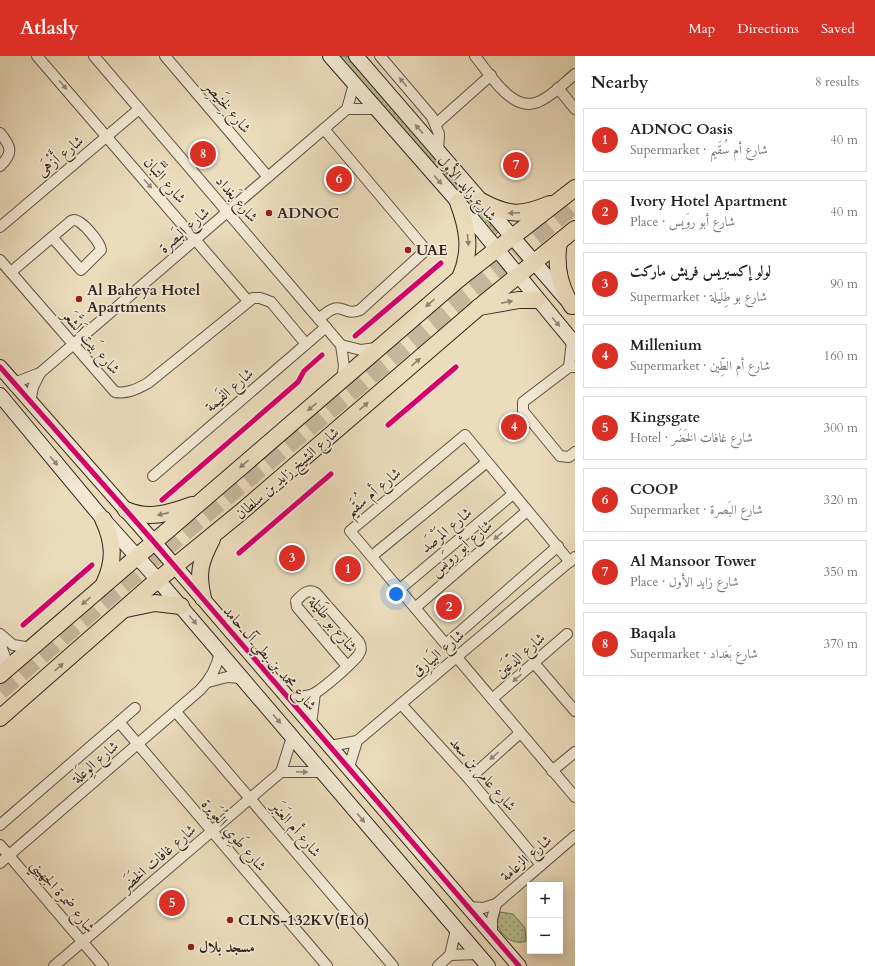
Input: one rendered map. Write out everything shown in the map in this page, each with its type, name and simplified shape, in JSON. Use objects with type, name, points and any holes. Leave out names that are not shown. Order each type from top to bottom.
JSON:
[{"type":"main road","points":[[481,202],[512,214],[540,208],[570,193]]},
{"type":"main road","points":[[1,674],[460,278],[570,193]]},
{"type":"main road","points":[[458,202],[466,226],[468,248],[467,258],[460,278]]},
{"type":"main road","name":"شارع الشيخ زايد بن سلطان","points":[[0,718],[158,580],[214,534],[478,308],[575,229]]},
{"type":"main road","points":[[559,242],[557,260],[559,277],[562,287],[573,308]]},
{"type":"main road","points":[[478,308],[519,300],[537,300]]},
{"type":"main road","points":[[126,510],[143,516],[156,515],[199,503]]},
{"type":"main road","points":[[103,520],[111,539],[113,557],[112,568],[103,587]]},
{"type":"main road","points":[[203,598],[200,579],[200,564],[214,534]]},
{"type":"main road","points":[[123,610],[155,603],[181,606]]},
{"type":"street","name":"شارع التَّبَّان","points":[[37,56],[248,301]]},
{"type":"street","name":"شارع بَغداد","points":[[94,56],[341,344]]},
{"type":"street","name":"شارع لِخنَيصِر","points":[[165,56],[268,177]]},
{"type":"street","name":"شارع زايد الأول","points":[[330,56],[458,202],[573,342]]},
{"type":"street","name":"شارع زايد الأول","points":[[356,56],[573,308]]},
{"type":"street","points":[[380,56],[432,117],[436,124],[440,140],[438,152]]},
{"type":"street","points":[[475,56],[511,98],[525,104],[539,102],[575,74]]},
{"type":"street","points":[[436,124],[491,75]]},
{"type":"street","points":[[354,84],[347,109],[375,109]]},
{"type":"street","points":[[558,88],[575,109]]},
{"type":"street","name":"شارع أَزْهَى","points":[[0,227],[139,108]]},
{"type":"street","name":"شارع البَصرة","points":[[14,383],[40,373],[347,109]]},
{"type":"street","name":"شارع الفَيمة","points":[[153,476],[306,344],[334,308],[340,308],[350,312],[360,310],[426,250],[324,129]]},
{"type":"street","points":[[0,133],[7,142],[10,151],[6,160],[0,166]]},
{"type":"street","points":[[11,272],[52,237],[71,221],[78,220],[100,244],[101,250],[81,270],[52,237]]},
{"type":"street","name":"شارع بَيت اَلشَّعَر","points":[[0,260],[115,392],[128,392],[148,383],[248,301]]},
{"type":"street","points":[[248,301],[260,298],[271,302],[306,344]]},
{"type":"street","points":[[573,342],[572,367],[523,402],[522,406],[523,410],[560,456],[569,457],[575,452]]},
{"type":"street","points":[[341,382],[344,366],[341,344],[361,350],[380,348]]},
{"type":"street","name":"شارع محمد بن بطي آل حامد","points":[[0,367],[203,598],[519,966]]},
{"type":"street","name":"شارع البَصرة","points":[[30,402],[33,387],[40,373]]},
{"type":"street","points":[[0,395],[103,520],[181,606],[488,966]]},
{"type":"street","name":"شارع أم سُقَيم","points":[[572,559],[558,546],[527,511],[465,435],[350,531],[575,797]]},
{"type":"street","points":[[372,556],[486,462]]},
{"type":"street","name":"شارع المَرْصَد","points":[[400,589],[513,494]]},
{"type":"street","name":"شارع أبو روَيس","points":[[415,608],[527,511]]},
{"type":"street","points":[[446,644],[558,546]]},
{"type":"street","name":"شارع البَيارِق","points":[[330,746],[357,741],[457,658],[572,559]]},
{"type":"street","name":"شارع بو طِلَيلة","points":[[315,693],[347,666],[359,653],[361,647],[359,642],[316,593],[311,591],[306,592],[296,601],[297,607],[347,666]]},
{"type":"street","points":[[0,634],[13,645],[32,648]]},
{"type":"street","name":"شارع الدِّعَين","points":[[492,699],[567,634]]},
{"type":"street","points":[[0,644],[5,657],[1,674]]},
{"type":"street","name":"شارع الوِعَلة","points":[[0,863],[176,712],[208,682],[216,668],[220,652]]},
{"type":"street","points":[[534,663],[575,711]]},
{"type":"street","name":"شارع الوِعَلة","points":[[208,682],[227,677],[241,678]]},
{"type":"street","points":[[288,697],[303,696],[315,693],[311,724]]},
{"type":"street","name":"شارع عامر بن سعد","points":[[401,704],[469,779],[541,865]]},
{"type":"street","points":[[0,826],[135,708]]},
{"type":"street","name":"شارع أم العَنبَر","points":[[176,712],[394,966]]},
{"type":"street","name":"شارع طَوِي العُوَيرة","points":[[119,722],[211,832],[327,966]]},
{"type":"street","points":[[469,779],[520,733]]},
{"type":"street","points":[[292,737],[281,772],[323,772]]},
{"type":"street","points":[[348,767],[357,741]]},
{"type":"street","points":[[552,771],[575,752]]},
{"type":"street","name":"شارع غافات الخَضَر","points":[[54,966],[281,772]]},
{"type":"street","name":"شارع الزعامة","points":[[470,908],[483,908],[496,904],[575,836]]},
{"type":"street","name":"شارع ضمرة الجهيني","points":[[0,845],[103,966]]},
{"type":"street","points":[[492,933],[492,919],[496,904]]},
{"type":"street","points":[[438,966],[450,955],[456,929]]},
{"type":"street","points":[[450,955],[478,954]]},
{"type":"green space","points":[[337,56],[347,56],[498,232],[494,236]]},
{"type":"green space","points":[[500,912],[513,914],[525,928],[526,941],[512,941],[501,932],[497,923]]},
{"type":"tunnel","points":[[0,691],[156,556],[575,204]]},
{"type":"cycle path","points":[[355,336],[441,263]]},
{"type":"cycle path","points":[[162,500],[298,382],[304,371],[322,355]]},
{"type":"cycle path","points":[[0,367],[154,542],[519,966]]},
{"type":"cycle path","points":[[388,425],[456,367]]},
{"type":"cycle path","points":[[239,553],[331,474]]},
{"type":"cycle path","points":[[23,625],[92,565]]},
{"type":"place","name":"Baqala","points":[[203,154]]},
{"type":"place","name":"Al Mansoor Tower","points":[[516,165]]},
{"type":"place","name":"COOP","points":[[339,179]]},
{"type":"place","name":"ADNOC","points":[[269,213]]},
{"type":"place","name":"UAE","points":[[408,250]]},
{"type":"place","name":"Al Baheya Hotel Apartments","points":[[79,299]]},
{"type":"place","name":"Millenium","points":[[514,427]]},
{"type":"place","name":"لولو إكسبريس فريش ماركت","points":[[292,558]]},
{"type":"place","name":"ADNOC Oasis","points":[[348,569]]},
{"type":"place","name":"Ivory Hotel Apartment","points":[[449,607]]},
{"type":"place","name":"Kingsgate","points":[[172,903]]},
{"type":"place","name":"CLNS-132KV(E16)","points":[[230,920]]},
{"type":"place","name":"مسجد بلال","points":[[191,947]]}]
